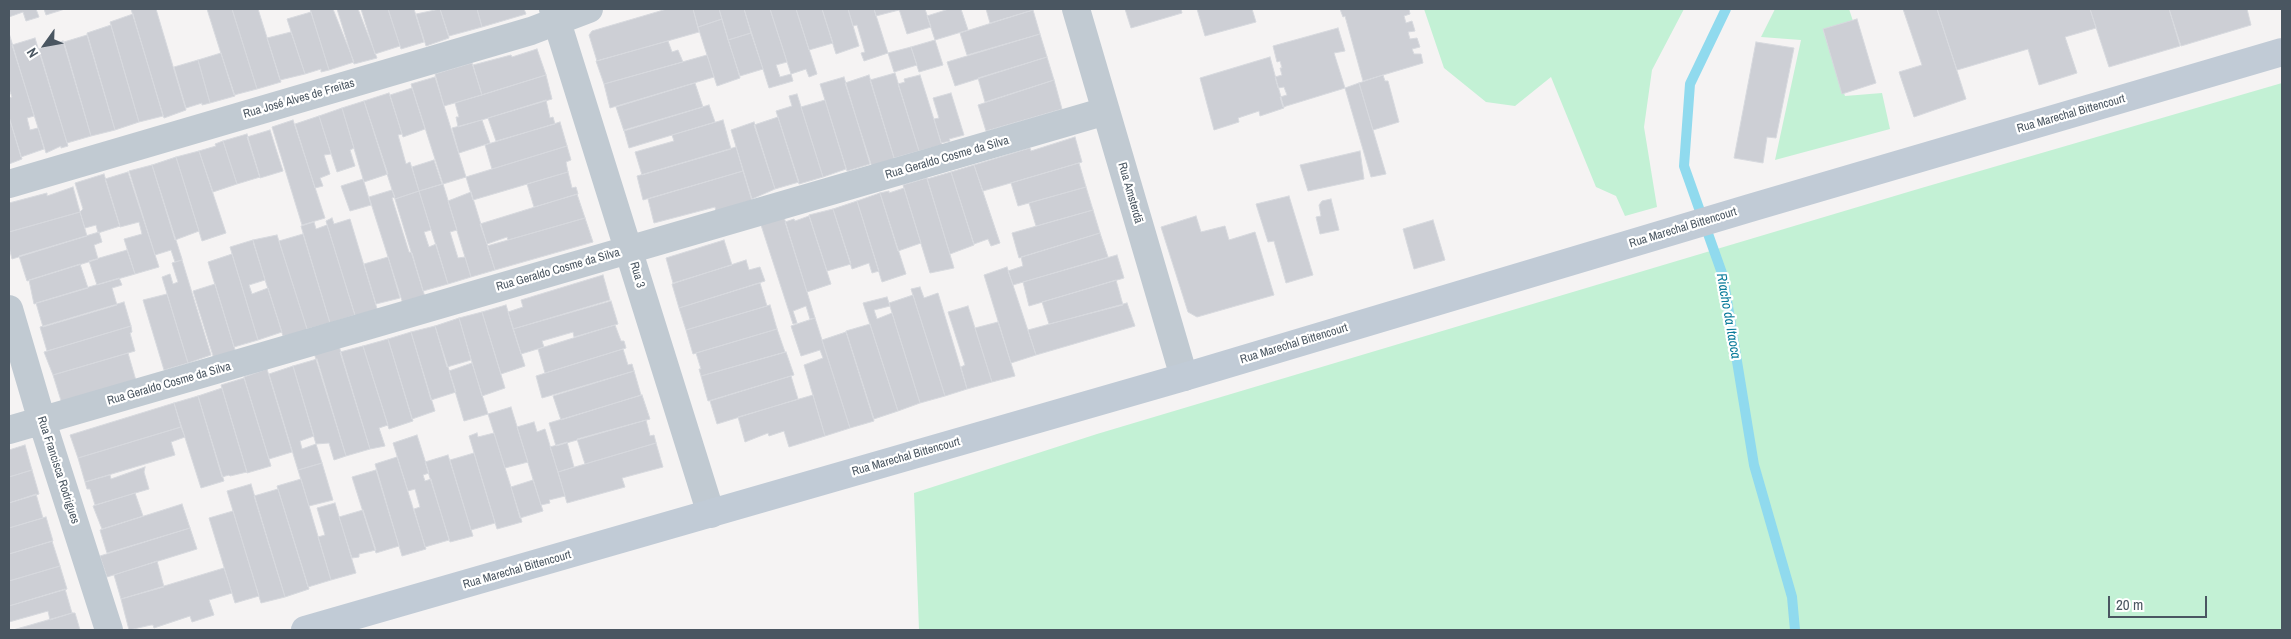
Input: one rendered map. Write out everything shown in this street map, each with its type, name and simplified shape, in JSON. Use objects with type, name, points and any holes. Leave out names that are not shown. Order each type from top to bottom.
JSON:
[{"type":"main road","name":"Rua Marechal Bittencourt","points":[[305,630],[1184,376],[2282,52]]},
{"type":"street","name":"Rua José Alves de Freitas","points":[[9,184],[531,31],[555,15],[589,9]]},
{"type":"street","name":"Rua Amsterdã","points":[[1076,9],[1184,376]]},
{"type":"street","name":"Rua 3","points":[[555,15],[630,249],[665,371],[711,514]]},
{"type":"street","name":"Rua Geraldo Cosme da Silva","points":[[9,430],[1106,111]]},
{"type":"street","name":"Rua Francisca Rodrigues","points":[[9,309],[42,421],[109,630]]},
{"type":"green space","points":[[1424,9],[1684,9],[1652,70],[1644,127],[1657,207],[1625,216],[1616,196],[1596,187],[1551,77],[1515,106],[1486,102],[1444,68]]},
{"type":"green space","points":[[1775,9],[1849,9],[1853,21],[1823,30],[1845,96],[1882,93],[1890,129],[1775,160],[1801,40],[1761,37]]},
{"type":"green space","points":[[2282,83],[2282,630],[919,630],[914,493],[1097,434],[1918,189]]},
{"type":"building","points":[[9,9],[36,9],[39,17],[26,21],[23,12],[9,17]]},
{"type":"building","points":[[44,9],[65,9],[46,15]]},
{"type":"building","points":[[131,9],[156,9],[186,110],[164,118]]},
{"type":"building","points":[[207,9],[232,9],[257,89],[234,95]]},
{"type":"building","points":[[232,9],[258,9],[281,82],[257,89]]},
{"type":"building","points":[[310,9],[333,9],[354,62],[329,70]]},
{"type":"building","points":[[337,9],[358,9],[377,58],[354,64]]},
{"type":"building","points":[[361,9],[388,9],[400,46],[375,54]]},
{"type":"building","points":[[388,9],[414,9],[424,42],[401,49]]},
{"type":"building","points":[[440,9],[449,38],[426,46],[416,14]]},
{"type":"building","points":[[440,9],[477,9],[482,27],[449,36]]},
{"type":"building","points":[[477,9],[524,9],[526,14],[482,27]]},
{"type":"building","points":[[667,9],[693,9],[699,32],[597,61],[589,35],[592,31]]},
{"type":"building","points":[[693,9],[719,9],[722,19],[698,27]]},
{"type":"building","points":[[719,9],[744,9],[751,33],[728,40]]},
{"type":"building","points":[[744,9],[770,9],[787,62],[776,65],[780,77],[791,74],[793,81],[769,88]]},
{"type":"building","points":[[770,9],[796,9],[817,74],[809,77],[806,69],[791,74]]},
{"type":"building","points":[[796,9],[822,9],[833,43],[809,50]]},
{"type":"building","points":[[822,9],[848,9],[859,46],[836,54]]},
{"type":"building","points":[[848,9],[874,9],[888,53],[864,61],[861,53],[865,52],[857,25],[853,26]]},
{"type":"building","points":[[874,9],[899,9],[899,10],[876,16]]},
{"type":"building","points":[[899,9],[925,9],[931,27],[907,34]]},
{"type":"building","points":[[949,9],[961,9],[968,30],[935,40],[927,16]]},
{"type":"building","points":[[986,9],[1032,9],[1033,10],[990,23]]},
{"type":"building","points":[[1125,9],[1181,9],[1182,13],[1131,28]]},
{"type":"building","points":[[1197,9],[1252,9],[1256,22],[1205,36]]},
{"type":"building","points":[[1340,9],[1409,9],[1410,14],[1404,16],[1406,23],[1412,21],[1415,31],[1408,32],[1410,39],[1417,38],[1420,47],[1412,49],[1414,54],[1421,54],[1423,63],[1363,81],[1345,16],[1343,17]]},
{"type":"building","points":[[1903,9],[1937,9],[1966,99],[1914,117],[1899,72],[1922,65]]},
{"type":"building","points":[[1937,9],[2090,9],[2096,28],[2065,37],[2077,73],[2039,85],[2028,49],[1957,70]]},
{"type":"building","points":[[2090,9],[2169,9],[2180,46],[2109,67]]},
{"type":"building","points":[[2169,9],[2247,9],[2251,25],[2181,46]]},
{"type":"building","points":[[1033,10],[1040,34],[967,55],[960,33]]},
{"type":"building","points":[[311,12],[329,70],[321,72],[321,69],[305,74],[287,19]]},
{"type":"building","points":[[133,14],[163,116],[139,122],[110,22]]},
{"type":"building","points":[[722,19],[740,78],[717,86],[698,27]]},
{"type":"building","points":[[1857,19],[1876,83],[1842,94],[1823,29]]},
{"type":"building","points":[[111,25],[139,122],[115,130],[87,33]]},
{"type":"building","points":[[1338,28],[1345,51],[1334,53],[1345,88],[1283,107],[1280,97],[1287,95],[1284,87],[1278,88],[1275,77],[1282,75],[1280,68],[1282,68],[1280,61],[1277,62],[1273,46]]},
{"type":"building","points":[[291,32],[305,74],[280,80],[267,38]]},
{"type":"building","points":[[9,33],[34,116],[27,118],[30,130],[38,128],[44,149],[21,157],[9,117],[9,98],[12,97],[9,89]]},
{"type":"building","points":[[751,33],[763,69],[740,76],[728,40]]},
{"type":"building","points":[[1040,34],[1047,57],[955,86],[947,62]]},
{"type":"building","points":[[87,35],[115,130],[91,136],[64,42]]},
{"type":"building","points":[[35,38],[68,146],[61,148],[61,146],[46,153],[12,45]]},
{"type":"building","points":[[935,40],[943,65],[919,72],[911,47]]},
{"type":"building","points":[[63,41],[91,136],[67,143],[39,49]]},
{"type":"building","points":[[668,41],[672,52],[678,50],[683,62],[604,84],[596,61]]},
{"type":"building","points":[[1756,42],[1794,48],[1776,138],[1767,137],[1763,163],[1734,158]]},
{"type":"building","points":[[911,47],[917,65],[894,72],[888,53]]},
{"type":"building","points":[[537,49],[546,75],[482,95],[473,65],[511,55],[512,57]]},
{"type":"building","points":[[221,53],[235,96],[210,103],[198,60]]},
{"type":"building","points":[[707,55],[714,77],[610,108],[604,84]]},
{"type":"building","points":[[1047,57],[1054,80],[985,102],[978,78]]},
{"type":"building","points":[[1270,57],[1284,108],[1260,116],[1259,111],[1238,118],[1239,122],[1214,130],[1200,78]]},
{"type":"building","points":[[198,60],[210,103],[202,105],[202,103],[186,108],[174,67]]},
{"type":"building","points":[[472,63],[482,95],[444,106],[435,74]]},
{"type":"building","points":[[895,73],[919,151],[894,158],[870,80]]},
{"type":"building","points":[[546,75],[552,99],[458,127],[456,117],[459,117],[455,103]]},
{"type":"building","points":[[869,75],[895,161],[872,167],[845,83]]},
{"type":"building","points":[[920,75],[942,145],[919,151],[898,84],[905,82],[904,79]]},
{"type":"building","points":[[1383,75],[1385,81],[1388,81],[1399,122],[1373,130],[1359,83]]},
{"type":"building","points":[[435,77],[466,177],[443,184],[411,84]]},
{"type":"building","points":[[844,77],[870,164],[847,171],[820,84]]},
{"type":"building","points":[[1054,80],[1062,109],[986,131],[978,105]]},
{"type":"building","points":[[695,83],[703,107],[624,131],[616,107]]},
{"type":"building","points":[[1359,83],[1386,174],[1371,177],[1345,88]]},
{"type":"building","points":[[412,88],[425,129],[403,137],[390,95]]},
{"type":"building","points":[[389,93],[402,134],[398,135],[406,164],[410,162],[419,191],[395,199],[364,101]]},
{"type":"building","points":[[951,93],[964,135],[941,143],[934,119],[939,118],[933,98]]},
{"type":"building","points":[[797,94],[823,177],[799,184],[776,111],[792,106],[789,96]]},
{"type":"building","points":[[546,100],[550,118],[553,117],[555,124],[496,141],[488,118]]},
{"type":"building","points":[[825,100],[846,169],[823,177],[801,107]]},
{"type":"building","points":[[364,101],[388,174],[364,182],[342,108]]},
{"type":"building","points":[[709,105],[715,122],[629,148],[624,130]]},
{"type":"building","points":[[342,108],[354,148],[350,150],[355,166],[337,172],[319,116]]},
{"type":"building","points":[[319,116],[331,154],[324,155],[330,174],[320,178],[323,186],[315,188],[295,124]]},
{"type":"building","points":[[9,117],[22,159],[9,164]]},
{"type":"building","points":[[778,117],[799,182],[775,189],[754,125]]},
{"type":"building","points":[[293,120],[325,218],[302,225],[272,127]]},
{"type":"building","points":[[482,120],[490,143],[459,153],[452,128]]},
{"type":"building","points":[[723,120],[731,149],[642,175],[635,152],[674,141],[672,135]]},
{"type":"building","points":[[560,122],[567,146],[492,169],[485,145]]},
{"type":"building","points":[[754,122],[775,189],[752,199],[731,130]]},
{"type":"building","points":[[270,130],[283,171],[260,178],[247,137]]},
{"type":"building","points":[[247,134],[260,177],[237,184],[223,141]]},
{"type":"building","points":[[1075,137],[1082,162],[983,191],[974,165],[1030,148],[1031,151]]},
{"type":"building","points":[[223,141],[237,184],[213,192],[199,151],[216,146],[215,144]]},
{"type":"building","points":[[567,146],[571,160],[566,162],[568,172],[473,200],[466,177]]},
{"type":"building","points":[[736,147],[743,171],[643,200],[637,176]]},
{"type":"building","points":[[199,151],[226,233],[202,241],[176,157]]},
{"type":"building","points":[[1360,151],[1364,179],[1308,191],[1300,165]]},
{"type":"building","points":[[176,157],[199,231],[175,240],[152,165]]},
{"type":"building","points":[[434,160],[442,184],[419,191],[412,167]]},
{"type":"building","points":[[1079,163],[1086,187],[1018,206],[1011,183]]},
{"type":"building","points":[[152,165],[182,259],[175,262],[171,250],[155,255],[129,171]]},
{"type":"building","points":[[974,165],[1000,243],[991,246],[988,239],[974,244],[951,172]]},
{"type":"building","points":[[743,171],[752,201],[716,212],[715,207],[654,223],[648,199]]},
{"type":"building","points":[[128,172],[159,267],[135,274],[124,239],[142,234],[139,222],[120,227],[105,179]]},
{"type":"building","points":[[568,172],[572,188],[576,187],[578,194],[534,207],[527,184]]},
{"type":"building","points":[[951,172],[974,245],[950,254],[927,179]]},
{"type":"building","points":[[104,174],[120,226],[98,233],[96,225],[85,228],[80,212],[83,209],[75,183]]},
{"type":"building","points":[[927,178],[954,268],[930,273],[903,185]]},
{"type":"building","points":[[363,179],[371,205],[350,211],[341,186]]},
{"type":"building","points":[[443,184],[457,230],[450,232],[458,258],[465,257],[471,277],[448,284],[419,191]]},
{"type":"building","points":[[73,187],[80,212],[9,232],[9,203],[47,193],[47,196]]},
{"type":"building","points":[[1086,187],[1093,210],[1036,226],[1029,203]]},
{"type":"building","points":[[904,188],[921,243],[898,251],[880,193],[889,191],[889,193]]},
{"type":"building","points":[[392,190],[395,197],[392,198],[409,252],[412,253],[425,297],[403,304],[369,197]]},
{"type":"building","points":[[419,191],[431,230],[424,232],[429,247],[436,244],[448,284],[423,291],[395,199]]},
{"type":"building","points":[[471,192],[495,270],[471,277],[448,201]]},
{"type":"building","points":[[880,193],[906,274],[882,282],[857,201]]},
{"type":"building","points":[[577,194],[585,218],[508,240],[507,237],[487,244],[480,224]]},
{"type":"building","points":[[1289,196],[1313,275],[1286,283],[1274,241],[1268,242],[1256,204]]},
{"type":"building","points":[[1331,199],[1339,230],[1320,234],[1316,217],[1321,216],[1319,205],[1322,201]]},
{"type":"building","points":[[857,201],[879,271],[872,273],[869,263],[852,269],[833,209]]},
{"type":"building","points":[[833,209],[851,264],[827,271],[809,215]]},
{"type":"building","points":[[1093,210],[1100,233],[1019,258],[1012,233]]},
{"type":"building","points":[[80,212],[87,236],[12,259],[9,247],[9,232]]},
{"type":"building","points":[[809,216],[831,284],[807,292],[785,222]]},
{"type":"building","points":[[1196,216],[1201,232],[1225,226],[1229,240],[1255,232],[1274,295],[1197,317],[1188,312],[1161,227]]},
{"type":"building","points":[[784,217],[815,318],[810,319],[806,306],[793,311],[797,323],[793,324],[761,225]]},
{"type":"building","points":[[332,218],[334,224],[350,219],[378,312],[356,319],[326,221]]},
{"type":"building","points":[[585,218],[593,242],[495,270],[487,246]]},
{"type":"building","points":[[1433,220],[1445,260],[1414,269],[1403,229]]},
{"type":"building","points":[[314,222],[316,229],[327,225],[355,315],[330,323],[301,226]]},
{"type":"building","points":[[99,232],[102,242],[94,245],[98,259],[27,281],[19,256]]},
{"type":"building","points":[[1100,233],[1108,257],[1013,285],[1008,271],[1023,266],[1021,257]]},
{"type":"building","points":[[303,234],[330,323],[307,329],[279,241]]},
{"type":"building","points":[[277,235],[308,332],[283,336],[253,240]]},
{"type":"building","points":[[253,240],[265,280],[249,285],[252,294],[268,288],[282,332],[258,340],[230,247]]},
{"type":"building","points":[[724,240],[732,265],[673,283],[666,258]]},
{"type":"building","points":[[127,250],[135,274],[97,285],[89,261]]},
{"type":"building","points":[[232,254],[258,340],[234,347],[208,262]]},
{"type":"building","points":[[1117,255],[1124,278],[1029,306],[1023,282]]},
{"type":"building","points":[[388,257],[400,298],[376,304],[364,264]]},
{"type":"building","points":[[182,260],[211,355],[188,363],[162,277],[170,274],[173,284],[178,282],[172,263]]},
{"type":"building","points":[[746,260],[749,270],[760,267],[765,281],[679,308],[672,284]]},
{"type":"building","points":[[80,264],[88,288],[34,304],[29,280]]},
{"type":"building","points":[[1007,267],[1036,355],[1011,363],[984,275]]},
{"type":"building","points":[[603,275],[610,300],[513,329],[508,312],[523,307],[521,300]]},
{"type":"building","points":[[119,278],[122,285],[112,288],[117,305],[43,327],[36,303]]},
{"type":"building","points":[[1116,280],[1123,305],[1049,324],[1042,302]]},
{"type":"building","points":[[760,283],[767,306],[686,330],[679,308]]},
{"type":"building","points":[[215,284],[236,353],[214,359],[193,291]]},
{"type":"building","points":[[920,287],[924,298],[938,293],[967,389],[945,396],[911,289]]},
{"type":"building","points":[[167,294],[188,363],[164,370],[143,300]]},
{"type":"building","points":[[913,295],[945,396],[920,403],[889,303]]},
{"type":"building","points":[[887,297],[890,306],[874,310],[877,319],[892,313],[920,403],[898,411],[863,303]]},
{"type":"building","points":[[611,301],[618,324],[574,337],[573,332],[542,341],[544,347],[521,354],[513,329]]},
{"type":"building","points":[[124,302],[131,326],[47,351],[40,327]]},
{"type":"building","points":[[1127,303],[1135,326],[1036,355],[1028,330]]},
{"type":"building","points":[[506,305],[525,366],[501,374],[482,312]]},
{"type":"building","points":[[770,305],[777,329],[693,354],[686,330]]},
{"type":"building","points":[[968,306],[992,382],[967,389],[961,367],[965,365],[948,312]]},
{"type":"building","points":[[482,312],[505,388],[482,396],[459,318]]},
{"type":"building","points":[[459,318],[471,360],[447,367],[435,326]]},
{"type":"building","points":[[815,318],[850,428],[825,436],[804,365],[823,358],[820,350],[801,356],[791,326]]},
{"type":"building","points":[[998,322],[1015,376],[992,382],[975,328]]},
{"type":"building","points":[[870,324],[898,411],[874,419],[846,331]]},
{"type":"building","points":[[615,325],[626,348],[545,373],[538,349]]},
{"type":"building","points":[[131,326],[132,332],[130,333],[135,351],[53,375],[44,352]]},
{"type":"building","points":[[435,326],[456,392],[431,400],[411,332]]},
{"type":"building","points":[[777,329],[785,352],[701,376],[696,353]]},
{"type":"building","points":[[411,332],[435,411],[412,419],[388,339]]},
{"type":"building","points":[[846,332],[874,421],[850,428],[822,340]]},
{"type":"building","points":[[388,339],[413,421],[389,429],[363,346]]},
{"type":"building","points":[[339,346],[370,449],[346,456],[314,353]]},
{"type":"building","points":[[363,346],[388,425],[379,428],[385,446],[370,449],[340,352]]},
{"type":"building","points":[[623,349],[628,365],[632,364],[634,371],[542,398],[536,376]]},
{"type":"building","points":[[786,352],[794,375],[708,401],[701,376]]},
{"type":"building","points":[[128,353],[137,384],[63,407],[53,375]]},
{"type":"building","points":[[317,359],[346,456],[334,460],[329,443],[316,444],[293,366]]},
{"type":"building","points":[[472,363],[488,414],[464,421],[449,371]]},
{"type":"building","points":[[293,366],[314,436],[300,441],[302,449],[316,444],[322,463],[298,470],[269,374]]},
{"type":"building","points":[[267,369],[292,452],[269,459],[244,377]]},
{"type":"building","points":[[634,371],[641,395],[561,420],[553,396]]},
{"type":"building","points":[[791,376],[798,399],[717,424],[710,401]]},
{"type":"building","points":[[244,378],[271,466],[247,473],[221,385]]},
{"type":"building","points":[[222,388],[247,472],[222,477],[198,396]]},
{"type":"building","points":[[642,395],[650,419],[556,446],[549,423]]},
{"type":"building","points":[[813,395],[825,436],[789,447],[784,431],[769,436],[768,433],[745,442],[738,417]]},
{"type":"building","points":[[198,396],[224,481],[201,488],[174,403]]},
{"type":"building","points":[[174,403],[181,427],[78,458],[70,435]]},
{"type":"building","points":[[511,407],[528,462],[505,468],[488,414]]},
{"type":"building","points":[[646,420],[650,436],[654,435],[656,443],[585,464],[577,439]]},
{"type":"building","points":[[534,422],[537,432],[545,429],[565,496],[549,500],[550,503],[541,505],[517,427]]},
{"type":"building","points":[[181,427],[185,437],[171,442],[175,455],[85,482],[78,458]]},
{"type":"building","points":[[477,433],[478,437],[494,433],[522,522],[497,529],[469,436]]},
{"type":"building","points":[[417,435],[429,473],[423,475],[425,481],[431,479],[449,540],[425,547],[414,509],[420,507],[415,489],[408,491],[393,443]]},
{"type":"building","points":[[567,442],[574,467],[558,472],[550,447]]},
{"type":"building","points":[[656,443],[663,467],[622,478],[625,487],[567,503],[558,472]]},
{"type":"building","points":[[25,445],[32,470],[9,477],[9,450]]},
{"type":"building","points":[[474,453],[495,523],[471,530],[450,460]]},
{"type":"building","points":[[448,455],[473,536],[450,542],[425,462]]},
{"type":"building","points":[[397,457],[426,549],[402,556],[375,464]]},
{"type":"building","points":[[322,463],[333,500],[309,506],[298,470]]},
{"type":"building","points":[[145,467],[144,472],[149,489],[95,505],[90,489],[87,489],[85,482],[110,475],[111,479]]},
{"type":"building","points":[[32,470],[39,494],[9,503],[9,477]]},
{"type":"building","points":[[376,470],[399,546],[376,553],[352,477]]},
{"type":"building","points":[[301,479],[331,580],[308,587],[277,486]]},
{"type":"building","points":[[533,480],[543,511],[520,518],[511,487]]},
{"type":"building","points":[[251,484],[285,597],[261,603],[227,491]]},
{"type":"building","points":[[278,489],[309,589],[285,597],[254,496]]},
{"type":"building","points":[[135,493],[143,516],[102,529],[93,506]]},
{"type":"building","points":[[36,494],[43,518],[9,528],[9,503]]},
{"type":"building","points":[[335,503],[356,573],[331,580],[318,537],[325,535],[317,508]]},
{"type":"building","points":[[182,504],[190,528],[107,553],[100,530]]},
{"type":"building","points":[[363,510],[376,550],[359,554],[359,557],[352,558],[339,517]]},
{"type":"building","points":[[233,511],[259,596],[235,603],[209,518]]},
{"type":"building","points":[[46,517],[53,541],[9,554],[9,528]]},
{"type":"building","points":[[190,528],[197,549],[107,577],[100,556]]},
{"type":"building","points":[[52,541],[60,566],[9,581],[9,554]]},
{"type":"building","points":[[157,561],[164,587],[121,599],[114,575]]},
{"type":"building","points":[[60,566],[67,589],[9,606],[9,581]]},
{"type":"building","points":[[224,568],[232,593],[209,600],[214,615],[192,622],[190,616],[154,628],[151,625],[129,630],[121,599]]},
{"type":"building","points":[[65,589],[72,613],[50,620],[48,611],[9,622],[9,606]]},
{"type":"building","points":[[75,613],[80,630],[13,630]]},
{"type":"waterway","name":"Riacho da Itaoca","points":[[1726,9],[1690,84],[1684,166],[1723,276],[1754,465],[1792,597],[1795,630]]}]
